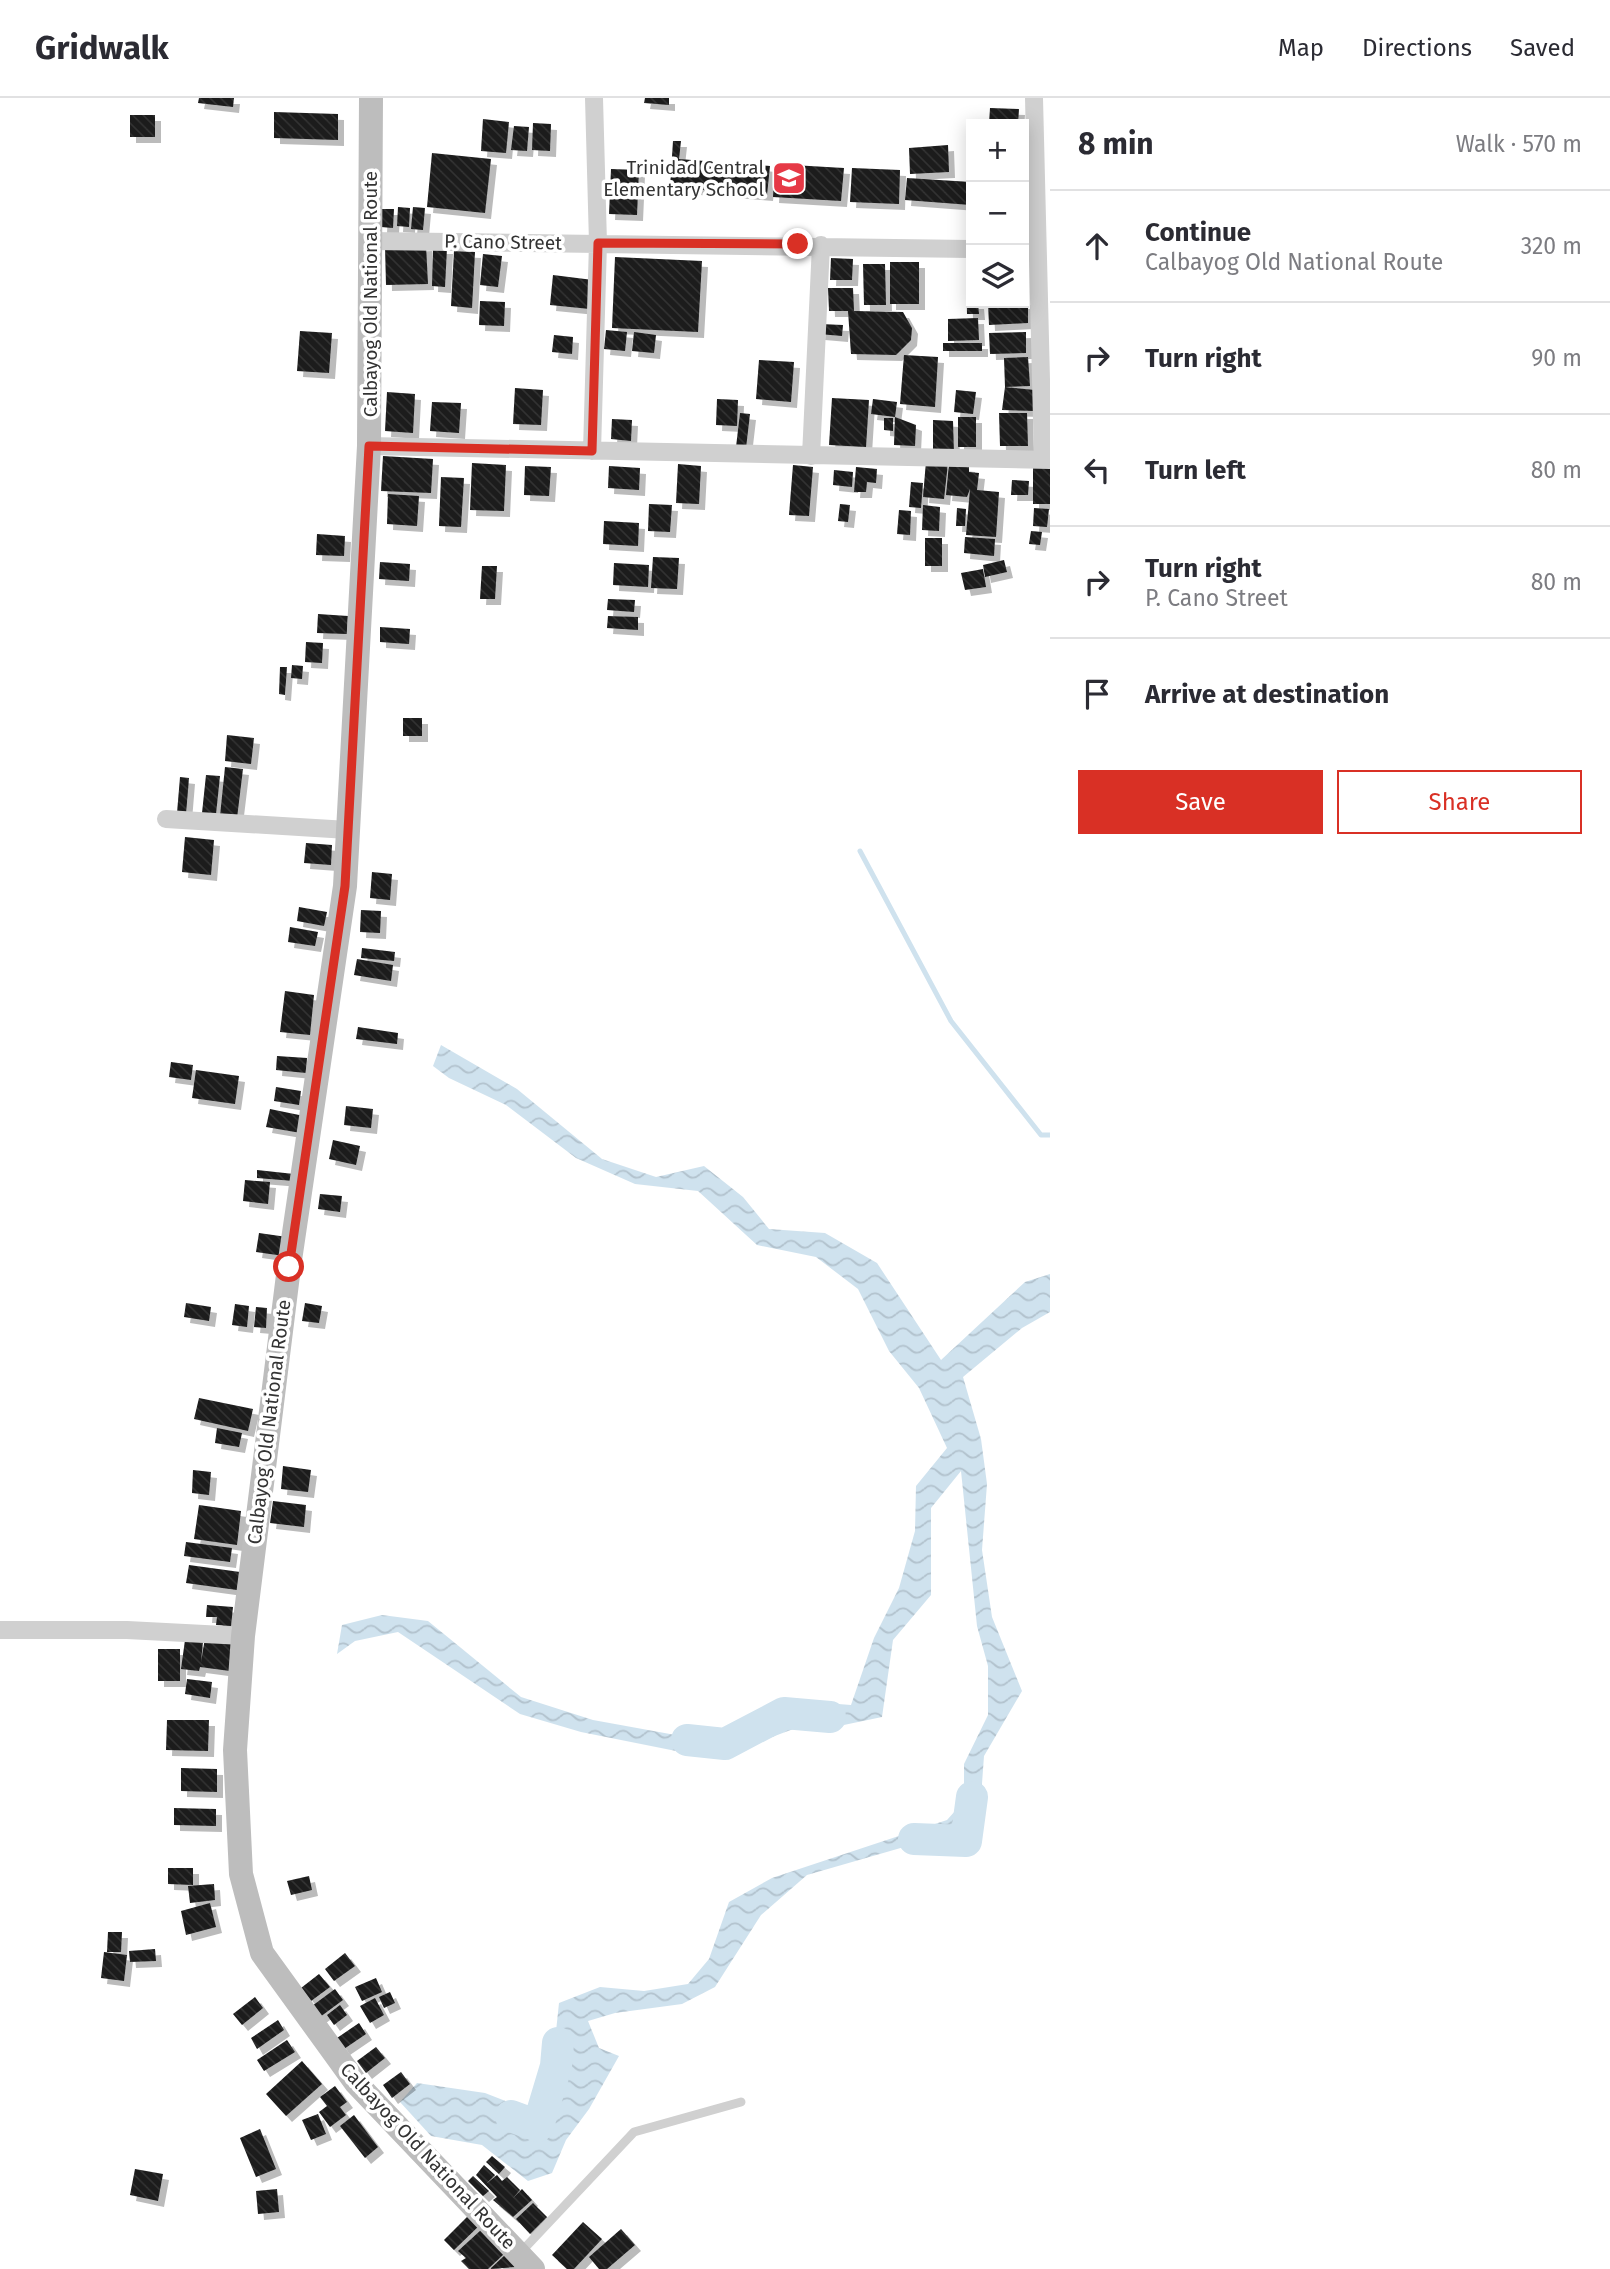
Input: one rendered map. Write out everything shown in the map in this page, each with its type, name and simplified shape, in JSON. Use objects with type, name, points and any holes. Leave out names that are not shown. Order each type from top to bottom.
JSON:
[{"type":"street","name":"Calbayog Old National Route","points":[[371,98],[369,446],[345,886],[289,1267],[243,1636],[235,1750],[241,1874],[262,1953],[356,2083],[526,2262]]},
{"type":"street","points":[[592,451],[598,243],[594,98]]},
{"type":"street","points":[[369,446],[1047,460],[1031,250],[1034,98]]},
{"type":"street","name":"P. Cano Street","points":[[370,240],[966,249]]},
{"type":"street","points":[[811,456],[821,245]]},
{"type":"street","points":[[166,819],[348,830]]},
{"type":"street","points":[[0,1630],[127,1630],[243,1636]]},
{"type":"lane","points":[[526,2262],[634,2132],[741,2102]]},
{"type":"water","points":[[441,1045],[517,1089],[602,1159],[656,1177],[704,1166],[743,1197],[769,1229],[825,1233],[877,1263],[941,1360],[1025,1282],[1050,1274],[1050,1312],[1022,1328],[963,1377],[981,1439],[987,1484],[982,1550],[992,1617],[1022,1691],[984,1756],[980,1811],[973,1838],[904,1847],[807,1875],[761,1915],[715,1987],[682,2004],[615,2013],[588,2021],[599,2048],[619,2056],[589,2109],[566,2140],[552,2173],[528,2181],[482,2145],[431,2136],[400,2102],[417,2083],[485,2093],[547,2117],[559,2003],[600,1987],[644,1991],[688,1984],[709,1959],[729,1902],[772,1878],[947,1820],[964,1801],[964,1764],[988,1715],[988,1666],[977,1626],[961,1471],[931,1508],[931,1595],[893,1640],[882,1717],[839,1726],[804,1725],[735,1751],[681,1752],[581,1732],[520,1714],[398,1632],[355,1641],[337,1654],[342,1625],[382,1615],[428,1621],[521,1697],[593,1720],[725,1744],[813,1702],[851,1705],[874,1638],[899,1588],[915,1531],[916,1486],[947,1448],[919,1388],[889,1351],[858,1289],[816,1257],[757,1245],[698,1191],[635,1184],[576,1158],[506,1105],[449,1078],[433,1066]]},
{"type":"building","points":[[199,98],[234,98],[233,107],[198,103]]},
{"type":"building","points":[[645,98],[669,98],[669,105],[644,103]]},
{"type":"building","points":[[990,108],[1019,109],[1018,119],[989,119]]},
{"type":"building","points":[[274,112],[338,114],[338,140],[274,138]]},
{"type":"building","points":[[130,115],[155,115],[155,137],[130,137]]},
{"type":"building","points":[[483,119],[509,122],[506,153],[481,151]]},
{"type":"building","points":[[533,123],[551,124],[550,151],[532,150]]},
{"type":"building","points":[[514,126],[529,127],[527,151],[511,150]]},
{"type":"building","points":[[673,141],[681,141],[679,159],[770,166],[767,195],[670,187]]},
{"type":"building","points":[[948,145],[949,172],[910,174],[909,148]]},
{"type":"building","points":[[432,153],[491,159],[485,213],[427,207]]},
{"type":"building","points":[[775,164],[844,168],[841,201],[773,197]]},
{"type":"building","points":[[852,168],[900,170],[899,204],[850,202]]},
{"type":"building","points":[[611,169],[639,170],[637,215],[609,214]]},
{"type":"building","points":[[907,178],[966,182],[966,205],[905,200]]},
{"type":"building","points":[[398,207],[410,208],[409,227],[397,226]]},
{"type":"building","points":[[413,207],[425,208],[423,230],[411,229]]},
{"type":"building","points":[[382,209],[394,209],[393,228],[381,227]]},
{"type":"building","points":[[426,245],[428,284],[386,285],[385,247]]},
{"type":"building","points":[[433,248],[447,248],[445,287],[432,286]]},
{"type":"building","points":[[454,251],[475,252],[472,308],[451,306]]},
{"type":"building","points":[[483,254],[502,256],[498,287],[480,285]]},
{"type":"building","points":[[615,257],[702,261],[698,332],[612,328]]},
{"type":"building","points":[[831,258],[853,259],[852,280],[830,280]]},
{"type":"building","points":[[890,262],[919,262],[919,304],[890,304]]},
{"type":"building","points":[[863,264],[885,264],[886,305],[864,305]]},
{"type":"building","points":[[553,275],[593,280],[590,309],[550,305]]},
{"type":"building","points":[[828,288],[853,288],[854,311],[903,312],[912,328],[911,340],[896,355],[851,354],[848,311],[829,311]]},
{"type":"building","points":[[480,301],[505,302],[504,326],[479,325]]},
{"type":"building","points":[[967,308],[978,308],[979,314],[967,314]]},
{"type":"building","points":[[988,308],[1028,308],[1028,323],[989,325]]},
{"type":"building","points":[[978,318],[979,340],[948,341],[948,319]]},
{"type":"building","points":[[820,324],[843,325],[842,336],[819,334]]},
{"type":"building","points":[[606,330],[627,332],[625,351],[604,349]]},
{"type":"building","points":[[300,331],[332,333],[329,373],[297,371]]},
{"type":"building","points":[[634,332],[656,335],[654,353],[632,351]]},
{"type":"building","points":[[1026,332],[1026,353],[990,354],[989,333]]},
{"type":"building","points":[[554,335],[573,337],[572,354],[552,352]]},
{"type":"building","points":[[943,343],[982,343],[982,351],[943,351]]},
{"type":"building","points":[[904,355],[938,357],[935,407],[900,404]]},
{"type":"building","points":[[1028,357],[1030,386],[1005,387],[1004,358]]},
{"type":"building","points":[[759,360],[794,362],[791,402],[756,399]]},
{"type":"building","points":[[1005,387],[1035,390],[1035,411],[1002,410]]},
{"type":"building","points":[[515,388],[543,390],[541,425],[513,424]]},
{"type":"building","points":[[956,390],[976,392],[973,414],[954,412]]},
{"type":"building","points":[[387,392],[415,394],[413,433],[385,431]]},
{"type":"building","points":[[832,398],[869,400],[866,447],[829,445]]},
{"type":"building","points":[[717,399],[738,400],[737,426],[716,425]]},
{"type":"building","points":[[873,399],[897,402],[895,417],[871,414]]},
{"type":"building","points":[[432,402],[461,403],[459,433],[430,431]]},
{"type":"building","points":[[740,413],[750,414],[746,448],[736,447]]},
{"type":"building","points":[[999,413],[1027,413],[1028,446],[1000,446]]},
{"type":"building","points":[[895,417],[916,425],[915,446],[894,445]]},
{"type":"building","points":[[958,417],[976,417],[976,447],[958,447]]},
{"type":"building","points":[[884,418],[893,418],[893,431],[884,430]]},
{"type":"building","points":[[612,419],[632,420],[631,441],[611,439]]},
{"type":"building","points":[[933,420],[953,421],[954,454],[933,453]]},
{"type":"building","points":[[383,456],[433,459],[431,493],[381,491]]},
{"type":"building","points":[[926,461],[948,463],[944,499],[923,497]]},
{"type":"building","points":[[472,463],[506,465],[504,511],[470,510]]},
{"type":"building","points":[[678,464],[701,466],[699,504],[676,503]]},
{"type":"building","points":[[949,464],[969,466],[969,472],[979,473],[977,490],[999,492],[996,537],[966,535],[970,489],[967,497],[946,495]]},
{"type":"building","points":[[793,465],[813,467],[809,516],[789,515]]},
{"type":"building","points":[[525,466],[551,467],[549,496],[524,495]]},
{"type":"building","points":[[609,466],[640,468],[639,490],[608,488]]},
{"type":"building","points":[[856,467],[877,469],[876,483],[867,482],[866,492],[854,492]]},
{"type":"building","points":[[1033,467],[1050,468],[1050,504],[1033,504]]},
{"type":"building","points":[[834,470],[853,472],[852,487],[833,485]]},
{"type":"building","points":[[441,477],[464,478],[461,527],[439,526]]},
{"type":"building","points":[[1012,480],[1029,481],[1028,495],[1011,495]]},
{"type":"building","points":[[911,482],[923,483],[921,508],[909,507]]},
{"type":"building","points":[[388,494],[419,496],[417,526],[387,524]]},
{"type":"building","points":[[649,504],[672,505],[670,532],[648,531]]},
{"type":"building","points":[[840,504],[850,505],[848,522],[838,521]]},
{"type":"building","points":[[923,505],[940,507],[939,531],[922,530]]},
{"type":"building","points":[[957,508],[966,509],[965,526],[956,526]]},
{"type":"building","points":[[1034,508],[1049,509],[1047,527],[1033,526]]},
{"type":"building","points":[[899,510],[911,511],[910,535],[897,534]]},
{"type":"building","points":[[604,521],[639,523],[638,546],[603,544]]},
{"type":"building","points":[[1031,531],[1042,532],[1040,545],[1029,544]]},
{"type":"building","points":[[317,534],[345,536],[344,556],[316,555]]},
{"type":"building","points":[[965,537],[995,539],[994,556],[964,553]]},
{"type":"building","points":[[925,538],[942,538],[942,566],[925,566]]},
{"type":"building","points":[[653,557],[679,558],[677,589],[651,588]]},
{"type":"building","points":[[1004,560],[1007,572],[985,577],[983,565]]},
{"type":"building","points":[[380,562],[410,564],[409,581],[379,579]]},
{"type":"building","points":[[614,563],[649,565],[648,587],[613,585]]},
{"type":"building","points":[[482,566],[497,566],[495,599],[480,599]]},
{"type":"building","points":[[983,569],[986,587],[965,590],[961,573]]},
{"type":"building","points":[[608,599],[635,600],[634,612],[607,610]]},
{"type":"building","points":[[318,614],[348,616],[347,634],[317,633]]},
{"type":"building","points":[[608,616],[638,617],[638,630],[607,628]]},
{"type":"building","points":[[380,627],[410,629],[409,644],[380,642]]},
{"type":"building","points":[[306,642],[323,643],[322,663],[305,662]]},
{"type":"building","points":[[292,665],[303,666],[302,679],[291,678]]},
{"type":"building","points":[[280,667],[287,667],[285,695],[279,694]]},
{"type":"building","points":[[403,718],[422,718],[422,736],[403,736]]},
{"type":"building","points":[[227,735],[254,738],[251,764],[225,761]]},
{"type":"building","points":[[225,767],[243,769],[237,818],[220,816]]},
{"type":"building","points":[[206,775],[220,776],[216,814],[202,813]]},
{"type":"building","points":[[180,777],[189,778],[186,814],[177,813]]},
{"type":"building","points":[[185,837],[214,840],[211,875],[182,872]]},
{"type":"building","points":[[306,843],[332,845],[331,865],[304,863]]},
{"type":"building","points":[[372,872],[392,874],[390,900],[370,898]]},
{"type":"building","points":[[299,907],[327,912],[324,926],[297,921]]},
{"type":"building","points":[[361,910],[381,911],[380,933],[360,932]]},
{"type":"building","points":[[290,927],[318,932],[315,946],[288,942]]},
{"type":"building","points":[[362,948],[395,952],[394,961],[361,958]]},
{"type":"building","points":[[357,959],[393,965],[391,981],[354,975]]},
{"type":"building","points":[[285,991],[314,995],[310,1035],[280,1032]]},
{"type":"building","points":[[358,1027],[398,1033],[397,1044],[356,1039]]},
{"type":"building","points":[[277,1056],[307,1058],[306,1073],[276,1070]]},
{"type":"building","points":[[171,1062],[193,1065],[191,1080],[169,1077]]},
{"type":"building","points":[[196,1070],[239,1076],[235,1104],[192,1098]]},
{"type":"building","points":[[276,1087],[301,1091],[299,1105],[274,1101]]},
{"type":"building","points":[[346,1106],[373,1109],[371,1128],[344,1125]]},
{"type":"building","points":[[270,1109],[304,1116],[301,1133],[266,1127]]},
{"type":"building","points":[[333,1140],[360,1146],[356,1165],[329,1159]]},
{"type":"building","points":[[257,1170],[294,1174],[294,1181],[257,1178]]},
{"type":"building","points":[[245,1180],[270,1182],[268,1204],[243,1201]]},
{"type":"building","points":[[320,1194],[342,1196],[340,1212],[318,1209]]},
{"type":"building","points":[[259,1233],[287,1237],[284,1256],[256,1252]]},
{"type":"building","points":[[186,1303],[211,1307],[209,1321],[184,1317]]},
{"type":"building","points":[[305,1303],[322,1306],[319,1323],[302,1321]]},
{"type":"building","points":[[235,1304],[249,1306],[247,1327],[232,1325]]},
{"type":"building","points":[[256,1307],[267,1308],[266,1328],[254,1327]]},
{"type":"building","points":[[199,1398],[253,1409],[248,1431],[194,1419]]},
{"type":"building","points":[[217,1428],[242,1433],[239,1447],[215,1443]]},
{"type":"building","points":[[283,1466],[311,1470],[308,1492],[281,1489]]},
{"type":"building","points":[[193,1470],[211,1472],[209,1495],[192,1493]]},
{"type":"building","points":[[273,1501],[306,1505],[304,1527],[270,1523]]},
{"type":"building","points":[[199,1505],[241,1511],[237,1545],[194,1539]]},
{"type":"building","points":[[186,1542],[232,1548],[230,1562],[184,1556]]},
{"type":"building","points":[[189,1565],[240,1572],[237,1590],[186,1583]]},
{"type":"building","points":[[207,1605],[233,1607],[231,1626],[216,1625],[217,1617],[206,1617]]},
{"type":"building","points":[[205,1638],[234,1642],[230,1671],[200,1667],[199,1671],[181,1669],[185,1640],[203,1642],[201,1662]]},
{"type":"building","points":[[158,1649],[180,1649],[180,1681],[158,1681]]},
{"type":"building","points":[[187,1679],[212,1682],[210,1698],[185,1694]]},
{"type":"building","points":[[167,1720],[209,1720],[208,1751],[166,1750]]},
{"type":"building","points":[[181,1768],[217,1769],[217,1792],[181,1791]]},
{"type":"building","points":[[174,1808],[216,1809],[216,1826],[174,1825]]},
{"type":"building","points":[[168,1868],[193,1868],[193,1885],[168,1884]]},
{"type":"building","points":[[309,1876],[312,1890],[291,1895],[287,1881]]},
{"type":"building","points":[[214,1884],[215,1900],[190,1903],[188,1886]]},
{"type":"building","points":[[210,1903],[216,1927],[186,1935],[181,1911]]},
{"type":"building","points":[[108,1932],[122,1932],[121,1952],[107,1952]]},
{"type":"building","points":[[155,1949],[156,1961],[130,1962],[129,1951]]},
{"type":"building","points":[[104,1952],[127,1955],[124,1981],[101,1978]]},
{"type":"building","points":[[345,1953],[355,1966],[334,1981],[325,1969]]},
{"type":"building","points":[[319,1974],[330,1987],[311,2001],[301,1988]]},
{"type":"building","points":[[376,1978],[382,1992],[362,2001],[355,1987]]},
{"type":"building","points":[[335,1989],[343,2000],[320,2017],[312,2006]]},
{"type":"building","points":[[390,1992],[395,2003],[384,2008],[379,1997]]},
{"type":"building","points":[[255,1997],[263,2008],[242,2025],[233,2014]]},
{"type":"building","points":[[375,1998],[384,2015],[370,2023],[360,2006]]},
{"type":"building","points":[[340,2005],[347,2015],[334,2025],[327,2015]]},
{"type":"building","points":[[278,2020],[284,2030],[257,2049],[251,2038]]},
{"type":"building","points":[[359,2023],[366,2034],[344,2049],[337,2038]]},
{"type":"building","points":[[287,2040],[295,2052],[264,2071],[257,2060]]},
{"type":"building","points":[[376,2047],[385,2058],[366,2073],[357,2061]]},
{"type":"building","points":[[302,2061],[322,2084],[286,2116],[266,2094]]},
{"type":"building","points":[[401,2072],[410,2084],[392,2098],[383,2085]]},
{"type":"building","points":[[335,2086],[347,2102],[340,2107],[346,2115],[330,2127],[319,2112],[327,2106],[320,2097]]},
{"type":"building","points":[[318,2114],[326,2134],[311,2140],[302,2120]]},
{"type":"building","points":[[354,2115],[378,2147],[365,2158],[340,2126]]},
{"type":"building","points":[[260,2129],[276,2169],[256,2177],[240,2138]]},
{"type":"building","points":[[492,2156],[505,2167],[499,2174],[486,2162]]},
{"type":"building","points":[[484,2165],[495,2175],[486,2184],[497,2175],[502,2181],[507,2177],[520,2190],[513,2198],[522,2189],[532,2200],[513,2217],[493,2200],[497,2197],[476,2175]]},
{"type":"building","points":[[135,2169],[163,2174],[158,2201],[130,2195]]},
{"type":"building","points":[[473,2176],[489,2191],[483,2196],[468,2181]]},
{"type":"building","points":[[277,2189],[279,2212],[258,2214],[256,2191]]},
{"type":"building","points":[[533,2203],[547,2217],[530,2234],[516,2219]]},
{"type":"building","points":[[472,2212],[482,2223],[454,2250],[444,2240]]},
{"type":"building","points":[[583,2222],[602,2239],[574,2269],[567,2269],[552,2255]]},
{"type":"building","points":[[621,2229],[635,2245],[607,2269],[599,2269],[589,2257]]},
{"type":"building","points":[[481,2230],[504,2254],[488,2269],[469,2269],[461,2261],[466,2258],[458,2251]]},
{"type":"building","points":[[505,2255],[515,2267],[490,2269]]},
{"type":"waterway","points":[[860,851],[951,1021],[1041,1135],[1050,1135]]},
{"type":"waterway","points":[[687,1740],[725,1744],[784,1713],[830,1717]]},
{"type":"waterway","points":[[914,1839],[966,1841],[972,1797]]},
{"type":"waterway","points":[[511,2116],[538,2126],[556,2066],[558,2043]]},
{"type":"place","name":"Trinidad Central Elementary School","points":[[789,178]]},
{"type":"route","points":[[289,1267],[345,886],[369,446],[592,451],[598,243],[798,244]]}]
